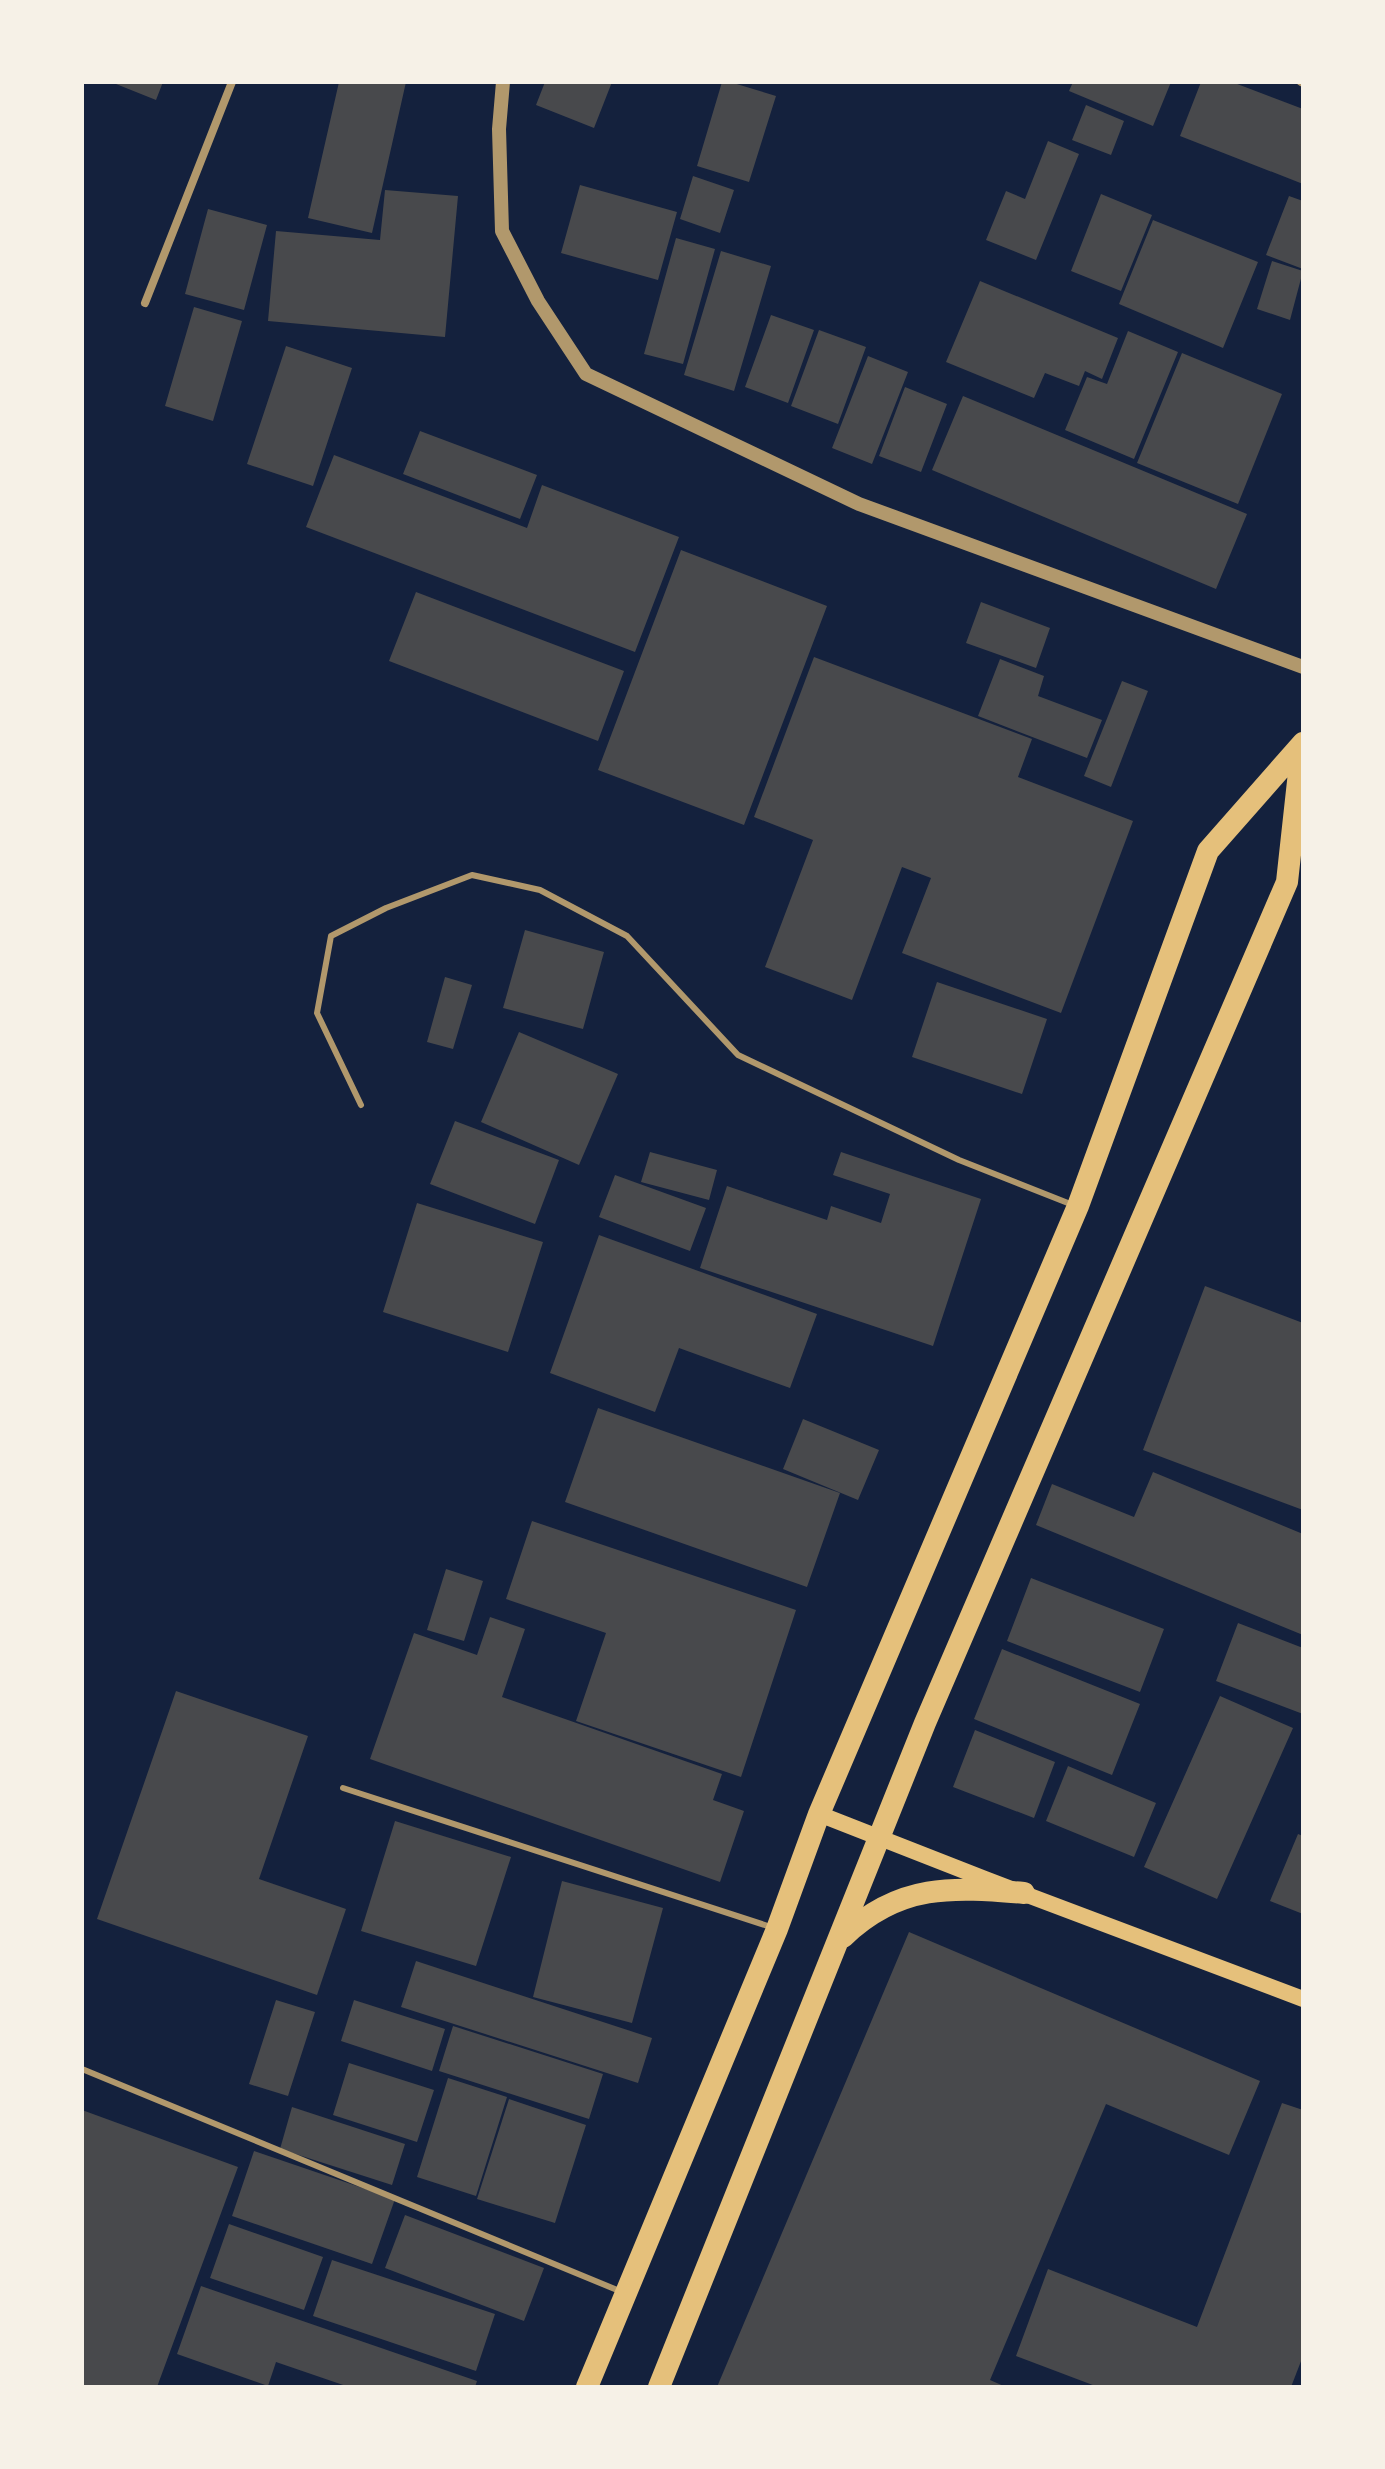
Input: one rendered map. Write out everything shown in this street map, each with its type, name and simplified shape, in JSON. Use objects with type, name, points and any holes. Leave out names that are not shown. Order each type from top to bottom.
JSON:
[{"type":"highway","points":[[587,2387],[777,1929],[819,1814],[1078,1206],[1208,851],[1302,744]]},
{"type":"highway","points":[[659,2387],[925,1723],[1287,882],[1302,744]]},
{"type":"highway","points":[[837,1943],[863,1918],[890,1904],[928,1891],[966,1888],[1024,1893]]},
{"type":"main road","points":[[819,1814],[1303,1999]]},
{"type":"street","points":[[145,303],[232,82]]},
{"type":"street","points":[[503,82],[499,129],[502,231],[538,301],[586,374],[859,504],[1303,667]]},
{"type":"lane","points":[[361,1105],[317,1013],[331,936],[386,908],[472,875],[540,890],[627,936],[738,1055],[959,1160],[1078,1206]]},
{"type":"lane","points":[[343,1788],[705,1903],[777,1929]]},
{"type":"lane","points":[[82,2069],[626,2293]]},
{"type":"building","points":[[111,82],[163,82],[156,100]]},
{"type":"building","points":[[339,82],[406,82],[372,233],[308,218]]},
{"type":"building","points":[[545,82],[612,82],[594,128],[536,105]]},
{"type":"building","points":[[722,82],[776,96],[749,182],[697,166]]},
{"type":"building","points":[[1073,82],[1171,82],[1153,126],[1069,91]]},
{"type":"building","points":[[1201,82],[1232,82],[1303,109],[1303,184],[1180,136]]},
{"type":"building","points":[[1086,105],[1124,121],[1111,155],[1072,140]]},
{"type":"building","points":[[1048,141],[1079,154],[1036,260],[986,240],[1006,191],[1025,199]]},
{"type":"building","points":[[693,176],[734,190],[720,233],[680,219]]},
{"type":"building","points":[[580,185],[677,212],[658,280],[561,253]]},
{"type":"building","points":[[385,190],[458,196],[445,337],[268,321],[276,231],[380,240]]},
{"type":"building","points":[[1101,194],[1152,215],[1121,291],[1071,271]]},
{"type":"building","points":[[1289,196],[1303,201],[1303,269],[1266,255]]},
{"type":"building","points":[[208,209],[267,225],[244,310],[185,294]]},
{"type":"building","points":[[1153,220],[1258,262],[1223,348],[1119,304]]},
{"type":"building","points":[[676,238],[715,249],[683,364],[644,354]]},
{"type":"building","points":[[721,251],[771,266],[734,391],[684,375]]},
{"type":"building","points":[[1272,261],[1303,271],[1290,320],[1257,309]]},
{"type":"building","points":[[980,281],[1118,338],[1102,379],[1085,371],[1079,386],[1045,373],[1034,398],[946,362]]},
{"type":"building","points":[[194,307],[242,321],[213,421],[165,406]]},
{"type":"building","points":[[771,315],[814,330],[788,403],[745,387]]},
{"type":"building","points":[[819,330],[866,347],[838,424],[791,406]]},
{"type":"building","points":[[1128,331],[1178,352],[1134,459],[1065,430],[1087,377],[1107,384]]},
{"type":"building","points":[[286,346],[352,368],[313,486],[247,464]]},
{"type":"building","points":[[1182,353],[1282,394],[1238,504],[1137,463]]},
{"type":"building","points":[[868,356],[908,372],[872,464],[832,448]]},
{"type":"building","points":[[905,387],[947,404],[921,472],[879,456]]},
{"type":"building","points":[[963,396],[1247,514],[1216,589],[932,470]]},
{"type":"building","points":[[420,431],[537,475],[520,519],[403,474]]},
{"type":"building","points":[[334,455],[527,528],[542,485],[679,537],[635,652],[306,527]]},
{"type":"building","points":[[681,550],[827,606],[744,825],[598,770]]},
{"type":"building","points":[[416,592],[624,671],[598,741],[389,661]]},
{"type":"building","points":[[981,602],[1050,628],[1036,668],[966,643]]},
{"type":"building","points":[[814,657],[1032,739],[1018,777],[1133,821],[1061,1013],[902,953],[931,878],[902,867],[852,1000],[765,967],[813,840],[754,817]]},
{"type":"building","points":[[1000,659],[1044,676],[1038,696],[1102,720],[1087,758],[978,716]]},
{"type":"building","points":[[1122,681],[1148,691],[1111,787],[1084,776]]},
{"type":"building","points":[[525,930],[604,952],[583,1029],[503,1008]]},
{"type":"building","points":[[445,977],[472,985],[453,1049],[427,1042]]},
{"type":"building","points":[[937,982],[1047,1019],[1022,1094],[912,1057]]},
{"type":"building","points":[[519,1032],[618,1074],[579,1165],[481,1122]]},
{"type":"building","points":[[455,1121],[559,1160],[535,1224],[430,1184]]},
{"type":"building","points":[[650,1152],[717,1170],[709,1200],[641,1182]]},
{"type":"building","points":[[841,1152],[981,1199],[933,1346],[700,1268],[727,1186],[827,1220],[831,1206],[881,1223],[890,1194],[833,1175]]},
{"type":"building","points":[[615,1175],[706,1208],[690,1251],[599,1217]]},
{"type":"building","points":[[417,1203],[543,1242],[508,1352],[383,1312]]},
{"type":"building","points":[[599,1235],[817,1314],[790,1388],[679,1348],[655,1412],[550,1373]]},
{"type":"building","points":[[1205,1286],[1303,1323],[1303,1510],[1143,1450]]},
{"type":"building","points":[[598,1408],[840,1493],[807,1587],[565,1502]]},
{"type":"building","points":[[803,1419],[879,1450],[858,1500],[783,1469]]},
{"type":"building","points":[[1153,1472],[1303,1534],[1303,1635],[1036,1525],[1052,1484],[1134,1517]]},
{"type":"building","points":[[532,1521],[796,1610],[741,1777],[576,1721],[606,1633],[506,1599]]},
{"type":"building","points":[[446,1569],[483,1581],[464,1641],[427,1630]]},
{"type":"building","points":[[1031,1578],[1164,1629],[1140,1692],[1007,1641]]},
{"type":"building","points":[[490,1617],[525,1629],[502,1697],[722,1774],[713,1800],[744,1811],[720,1882],[370,1759],[414,1633],[477,1655]]},
{"type":"building","points":[[1238,1623],[1303,1648],[1303,1714],[1216,1681]]},
{"type":"building","points":[[1002,1649],[1140,1704],[1112,1775],[974,1719]]},
{"type":"building","points":[[176,1691],[308,1736],[259,1879],[346,1909],[317,1995],[97,1919]]},
{"type":"building","points":[[1220,1696],[1293,1728],[1217,1899],[1144,1867]]},
{"type":"building","points":[[975,1730],[1055,1762],[1034,1818],[953,1787]]},
{"type":"building","points":[[1068,1766],[1156,1803],[1134,1857],[1046,1821]]},
{"type":"building","points":[[395,1821],[511,1857],[476,1966],[361,1931]]},
{"type":"building","points":[[1298,1834],[1303,1836],[1303,1914],[1270,1901]]},
{"type":"building","points":[[562,1881],[663,1908],[632,2023],[533,1997]]},
{"type":"building","points":[[909,1932],[1260,2081],[1229,2155],[1106,2104],[990,2380],[1006,2387],[717,2387]]},
{"type":"building","points":[[416,1961],[652,2038],[638,2083],[401,2007]]},
{"type":"building","points":[[276,2000],[315,2012],[288,2096],[249,2084]]},
{"type":"building","points":[[354,2000],[445,2029],[432,2071],[341,2041]]},
{"type":"building","points":[[453,2026],[603,2074],[589,2119],[439,2071]]},
{"type":"building","points":[[349,2063],[434,2090],[417,2142],[333,2115]]},
{"type":"building","points":[[448,2078],[507,2097],[476,2196],[417,2177]]},
{"type":"building","points":[[509,2099],[586,2125],[555,2223],[477,2199]]},
{"type":"building","points":[[1282,2103],[1303,2110],[1303,2356],[1291,2387],[1098,2387],[1016,2356],[1048,2269],[1197,2327]]},
{"type":"building","points":[[292,2107],[405,2144],[392,2185],[280,2149]]},
{"type":"building","points":[[82,2110],[238,2167],[157,2387],[82,2387]]},
{"type":"building","points":[[254,2151],[395,2199],[372,2264],[232,2216]]},
{"type":"building","points":[[405,2215],[544,2268],[524,2321],[385,2268]]},
{"type":"building","points":[[229,2224],[323,2257],[304,2310],[210,2278]]},
{"type":"building","points":[[332,2260],[495,2314],[476,2371],[313,2316]]},
{"type":"building","points":[[201,2286],[477,2381],[475,2387],[349,2387],[276,2362],[268,2386],[177,2354]]}]
